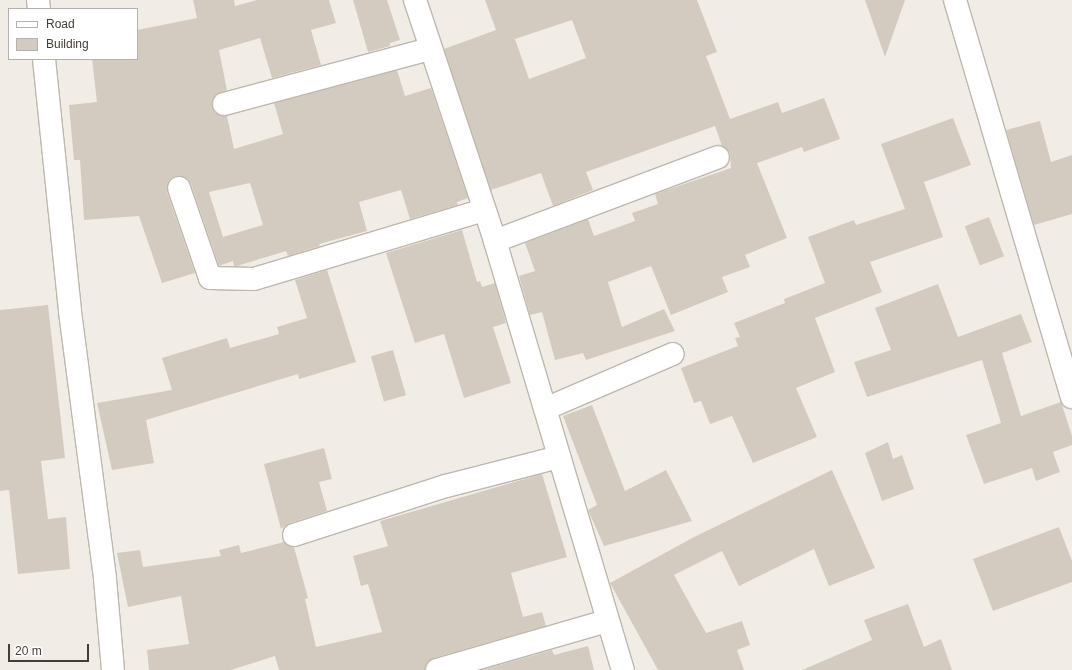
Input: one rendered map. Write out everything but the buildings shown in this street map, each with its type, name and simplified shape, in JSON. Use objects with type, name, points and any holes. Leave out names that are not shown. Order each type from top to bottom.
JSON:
[{"type":"street","points":[[415,0],[429,49],[495,241],[607,621],[623,670]]},
{"type":"street","points":[[955,0],[1072,397]]},
{"type":"street","points":[[224,104],[429,49]]},
{"type":"street","points":[[44,60],[70,312],[105,579],[113,670]]},
{"type":"street","points":[[495,241],[718,157]]},
{"type":"street","points":[[179,188],[210,278],[254,278],[484,210]]},
{"type":"street","points":[[545,409],[673,354]]},
{"type":"street","points":[[294,535],[446,486],[559,457]]},
{"type":"street","points":[[437,670],[607,621]]}]
